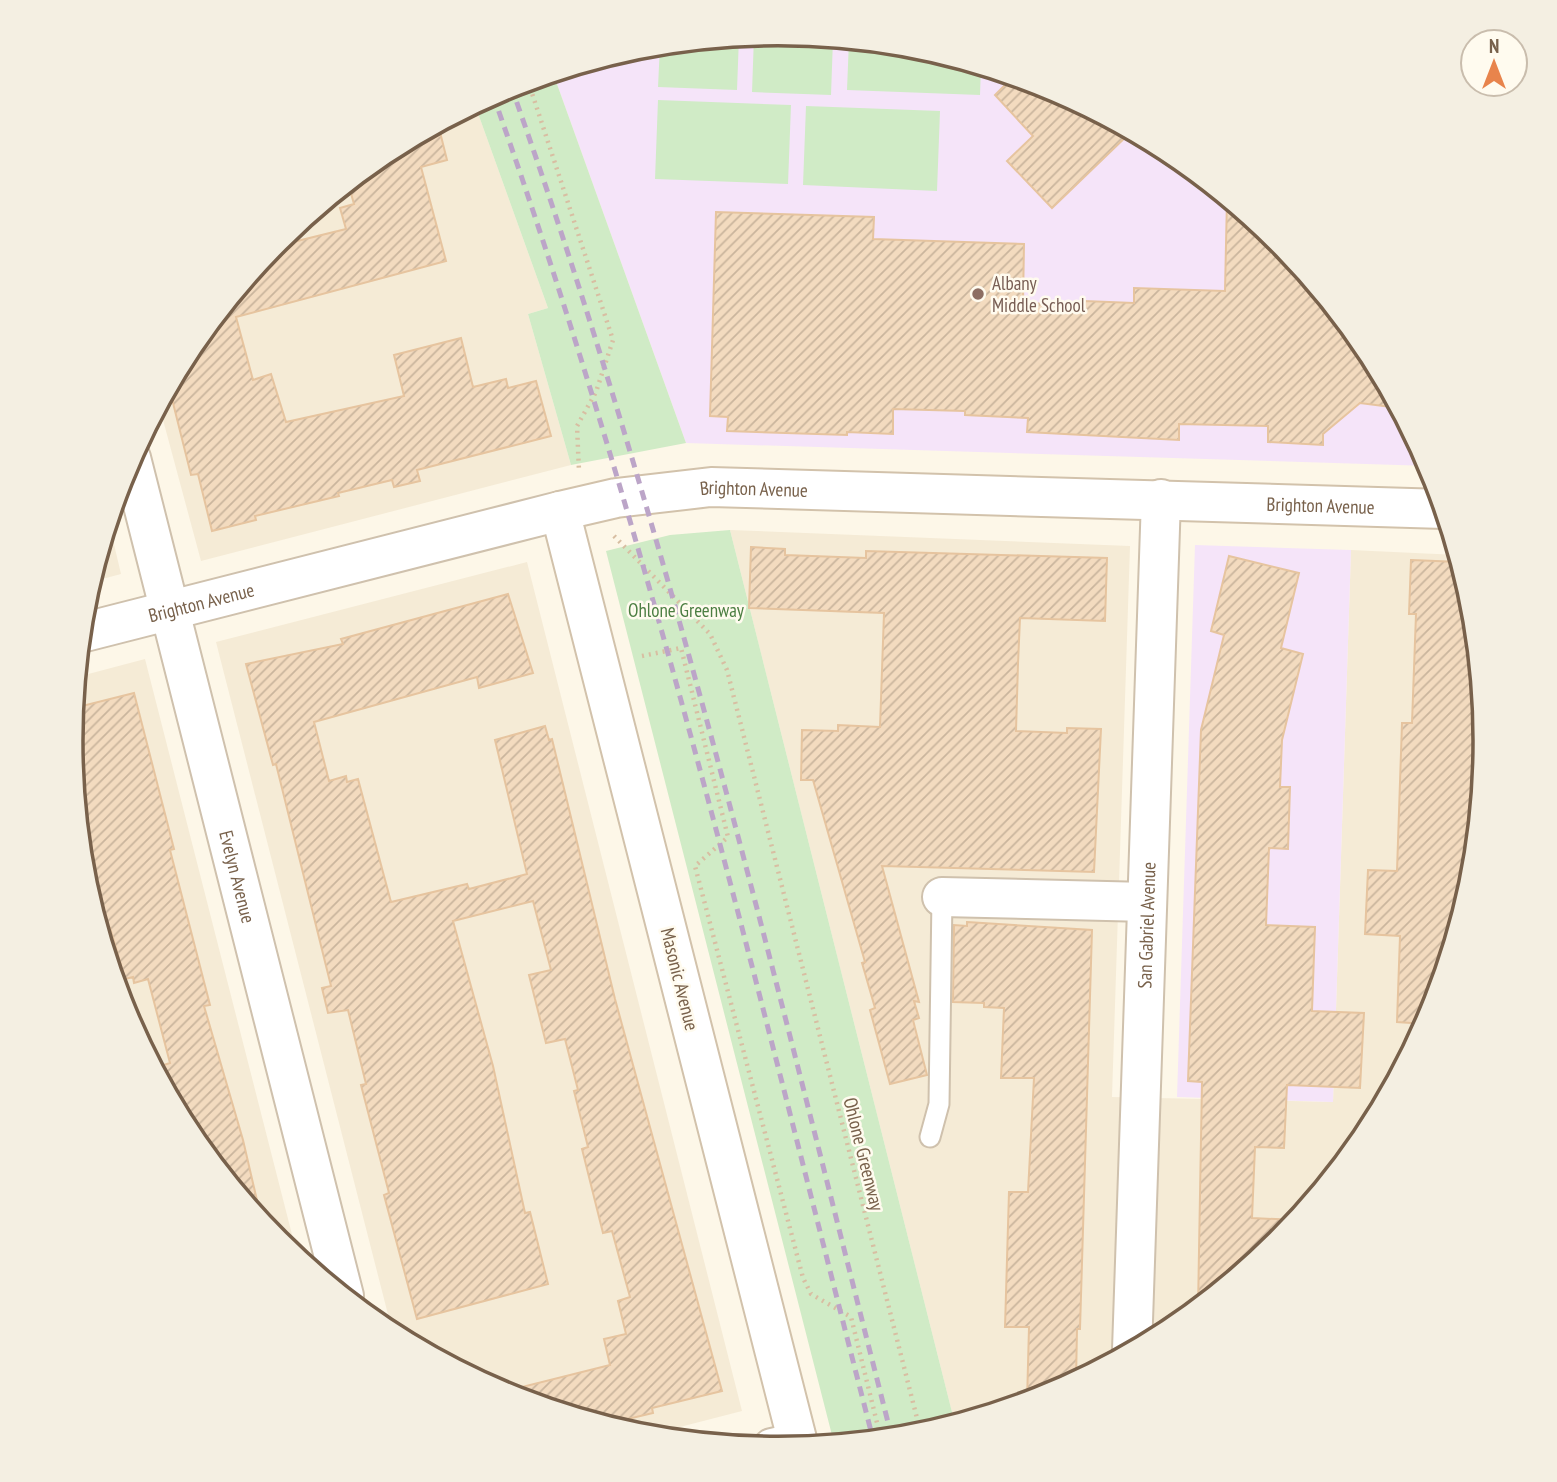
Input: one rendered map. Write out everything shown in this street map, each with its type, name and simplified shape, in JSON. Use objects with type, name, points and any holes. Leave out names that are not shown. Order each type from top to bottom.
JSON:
[{"type":"street","name":"Evelyn Avenue","points":[[136,476],[340,1281]]},
{"type":"street","name":"Brighton Avenue","points":[[92,630],[576,507],[677,489],[710,487],[1434,509]]},
{"type":"street","name":"San Gabriel Avenue","points":[[1132,1339],[1161,499]]},
{"type":"street","name":"Masonic Avenue","points":[[576,507],[788,1436]]},
{"type":"street","points":[[942,897],[1147,902]]},
{"type":"lane","points":[[930,1137],[939,1104],[942,897]]},
{"type":"path","name":"Ohlone Greenway","points":[[531,91],[613,340],[596,392],[577,426],[580,477],[576,507],[609,531],[710,634],[727,670],[918,1422]]},
{"type":"path","points":[[642,656],[681,648],[728,837],[695,866],[803,1278],[811,1294],[851,1317],[879,1429]]},
{"type":"shaded area","name":"Albany Middle School","points":[[733,47],[824,47],[869,51],[959,69],[1045,98],[1126,139],[1202,189],[1270,249],[1330,318],[1381,393],[1417,466],[686,443],[556,82],[598,69],[688,51]]},
{"type":"shaded area","points":[[478,114],[548,308],[528,314],[571,465],[201,561],[163,418],[176,393],[200,355],[256,282],[320,218],[392,163]]},
{"type":"shaded area","points":[[730,530],[1130,546],[1112,1097],[1333,1102],[1351,550],[1448,555],[1461,605],[1473,696],[1473,786],[1468,832],[1461,877],[1437,965],[1421,1007],[1381,1089],[1357,1127],[1301,1200],[1237,1264],[1202,1293],[1165,1319],[1086,1365],[1002,1400],[953,1414]]},
{"type":"shaded area","points":[[113,540],[121,574],[103,579]]},
{"type":"shaded area","points":[[1195,545],[1351,550],[1333,1102],[1177,1097]]},
{"type":"shaded area","points":[[527,562],[742,1411],[674,1429],[598,1413],[512,1384],[471,1365],[389,1317],[216,642]]},
{"type":"shaded area","points":[[145,659],[293,1239],[256,1200],[200,1127],[155,1049],[120,965],[96,877],[89,832],[83,741],[86,675]]},
{"type":"green space","points":[[739,47],[737,90],[658,87],[659,56]]},
{"type":"green space","points":[[754,47],[833,48],[831,95],[752,92]]},
{"type":"green space","points":[[849,49],[914,59],[981,76],[980,95],[847,90]]},
{"type":"green space","points":[[556,82],[686,443],[571,465],[528,314],[548,308],[478,114]]},
{"type":"green space","points":[[658,100],[791,105],[788,184],[655,179]]},
{"type":"green space","points":[[806,106],[940,111],[937,191],[803,185]]},
{"type":"green space","name":"Ohlone Greenway","points":[[730,530],[953,1414],[869,1431],[832,1434],[606,551],[670,535]]},
{"type":"building","points":[[1006,84],[1045,98],[1125,138],[1052,208],[1007,161],[1033,136],[995,95]]},
{"type":"building","points":[[440,134],[447,160],[421,167],[446,261],[236,317],[253,380],[271,374],[286,422],[404,396],[394,355],[461,338],[473,387],[506,379],[508,388],[536,381],[551,436],[417,470],[420,481],[394,487],[392,480],[255,516],[256,520],[212,531],[198,474],[191,475],[172,400],[200,355],[256,282],[295,242],[346,229],[340,208],[354,204],[351,193],[355,189]]},
{"type":"building","points":[[1227,210],[1301,282],[1357,355],[1388,407],[1360,403],[1323,434],[1323,445],[1268,442],[1268,426],[1179,424],[1179,440],[1027,432],[1028,418],[965,415],[965,411],[893,409],[893,434],[847,432],[847,435],[727,431],[728,417],[710,416],[716,212],[874,217],[873,239],[1024,244],[1023,303],[1134,303],[1134,288],[1225,291]]},
{"type":"building","points":[[751,547],[785,549],[785,555],[866,558],[866,551],[1107,558],[1105,621],[1020,618],[1018,664],[1016,731],[1067,733],[1067,728],[1101,729],[1094,872],[882,866],[919,1002],[914,1001],[919,1018],[913,1020],[927,1075],[890,1084],[870,1010],[875,1008],[862,963],[865,962],[813,780],[801,780],[802,730],[838,731],[838,725],[880,727],[884,613],[749,608]]},
{"type":"building","points":[[1229,556],[1299,573],[1281,648],[1303,654],[1282,740],[1280,787],[1290,787],[1288,849],[1269,848],[1266,925],[1315,927],[1312,1011],[1364,1013],[1360,1088],[1287,1085],[1284,1148],[1255,1147],[1252,1218],[1283,1219],[1237,1264],[1198,1296],[1202,1082],[1188,1081],[1201,730],[1224,635],[1211,631]]},
{"type":"building","points":[[1411,560],[1450,562],[1461,605],[1473,696],[1473,786],[1461,877],[1450,921],[1437,965],[1414,1023],[1397,1022],[1400,936],[1365,934],[1368,870],[1397,871],[1402,723],[1412,723],[1416,614],[1409,614]]},
{"type":"building","points":[[508,594],[533,673],[479,688],[477,677],[314,722],[329,781],[346,776],[347,782],[358,779],[391,902],[467,884],[469,889],[527,874],[495,740],[545,726],[549,740],[552,739],[615,999],[722,1391],[652,1408],[653,1413],[627,1419],[555,1400],[521,1387],[610,1365],[604,1339],[626,1334],[618,1301],[630,1297],[612,1231],[603,1233],[582,1149],[588,1147],[565,1039],[546,1043],[529,975],[551,970],[533,901],[453,921],[493,1066],[525,1213],[530,1212],[548,1284],[417,1319],[384,1195],[389,1193],[361,1085],[366,1084],[348,1010],[328,1013],[322,988],[331,986],[276,764],[273,765],[246,664],[343,644],[341,639]]},
{"type":"building","points":[[134,693],[174,849],[170,850],[210,1005],[204,1006],[243,1140],[257,1201],[200,1127],[163,1065],[170,1063],[148,979],[134,983],[133,977],[125,979],[124,975],[96,877],[89,832],[84,786],[84,706]]},
{"type":"building","points":[[967,922],[1092,930],[1080,1329],[1077,1329],[1076,1370],[1027,1391],[1029,1327],[1005,1327],[1009,1192],[1028,1192],[1034,1078],[1001,1078],[1004,1008],[984,1007],[984,1003],[953,1002],[954,925],[967,926]]},
{"type":"railway","points":[[515,97],[568,252],[670,588],[762,927],[889,1427]]},
{"type":"railway","points":[[496,105],[602,427],[651,594],[743,931],[871,1431]]},
{"type":"place","name":"Albany Middle School","points":[[978,294]]}]
